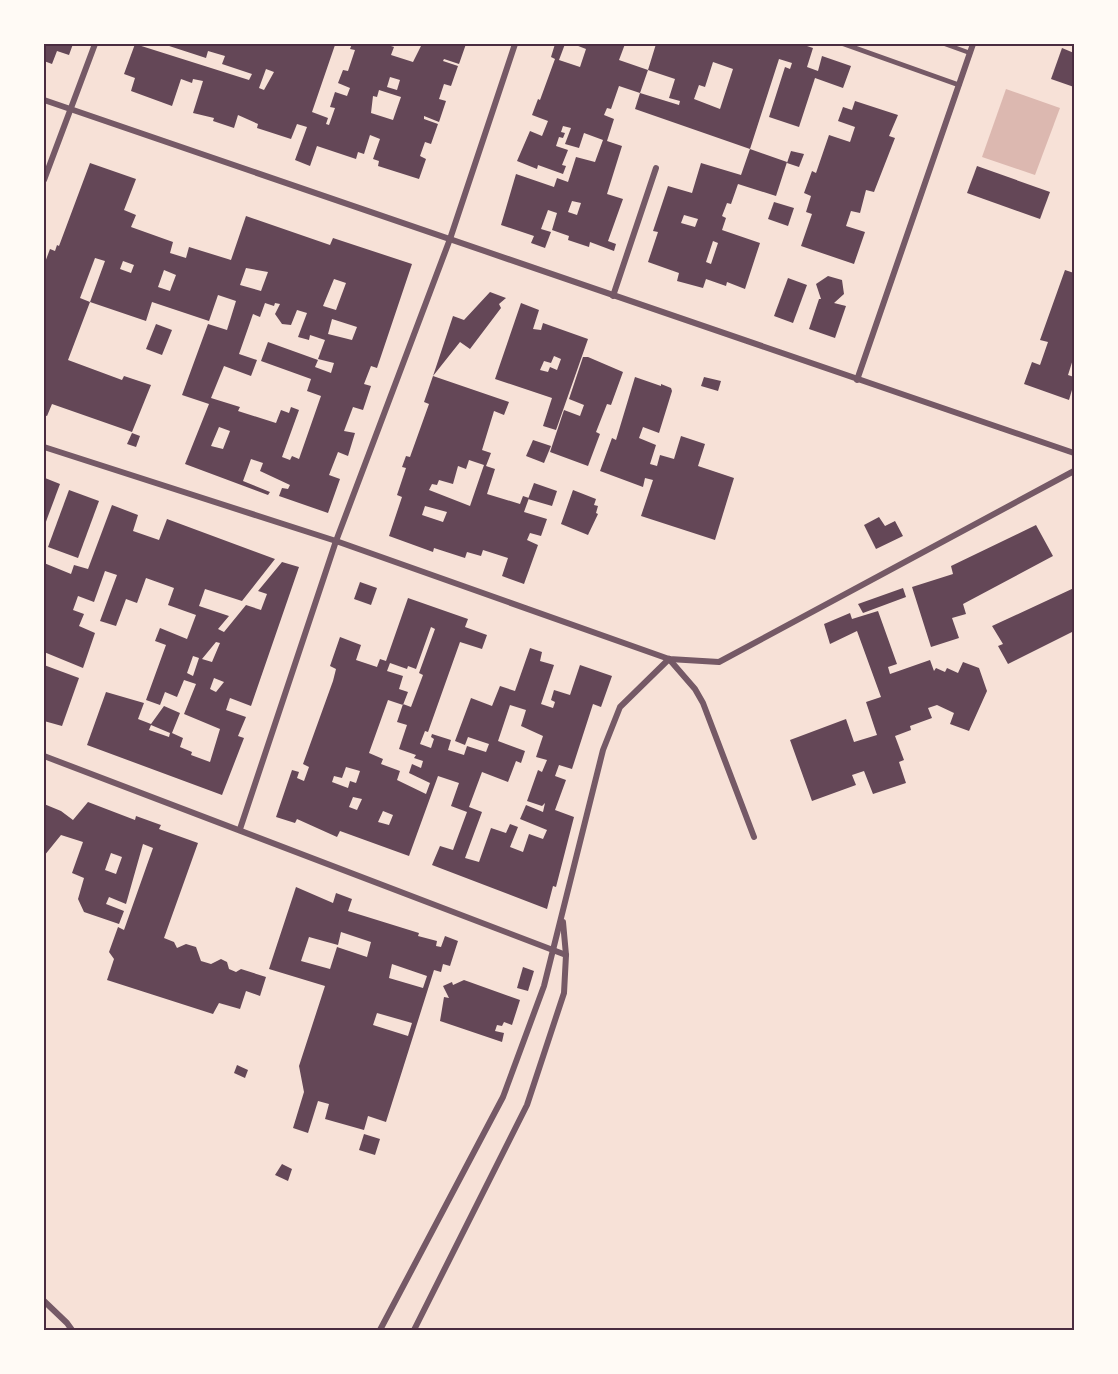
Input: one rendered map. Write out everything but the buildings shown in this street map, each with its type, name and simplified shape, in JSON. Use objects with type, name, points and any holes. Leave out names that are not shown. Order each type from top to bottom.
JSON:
[{"type":"street","points":[[44,180],[96,44]]},
{"type":"street","points":[[240,829],[336,541],[450,239],[515,44]]},
{"type":"street","points":[[844,44],[959,85]]},
{"type":"street","points":[[857,380],[973,44]]},
{"type":"street","points":[[44,100],[1074,453]]},
{"type":"street","points":[[613,296],[656,168]]},
{"type":"street","points":[[44,447],[336,541],[669,659],[719,662],[1074,471]]},
{"type":"street","points":[[669,659],[695,689],[703,704],[754,837]]},
{"type":"street","points":[[380,1330],[503,1097],[544,986],[603,750],[620,706],[669,659]]},
{"type":"street","points":[[44,756],[566,955]]},
{"type":"street","points":[[414,1330],[527,1105],[564,993],[566,955],[562,918]]},
{"type":"street","points":[[44,1301],[72,1330]]},
{"type":"lane","points":[[945,44],[970,52]]},
{"type":"shaded area","points":[[1006,89],[1060,108],[1035,175],[982,157]]}]
